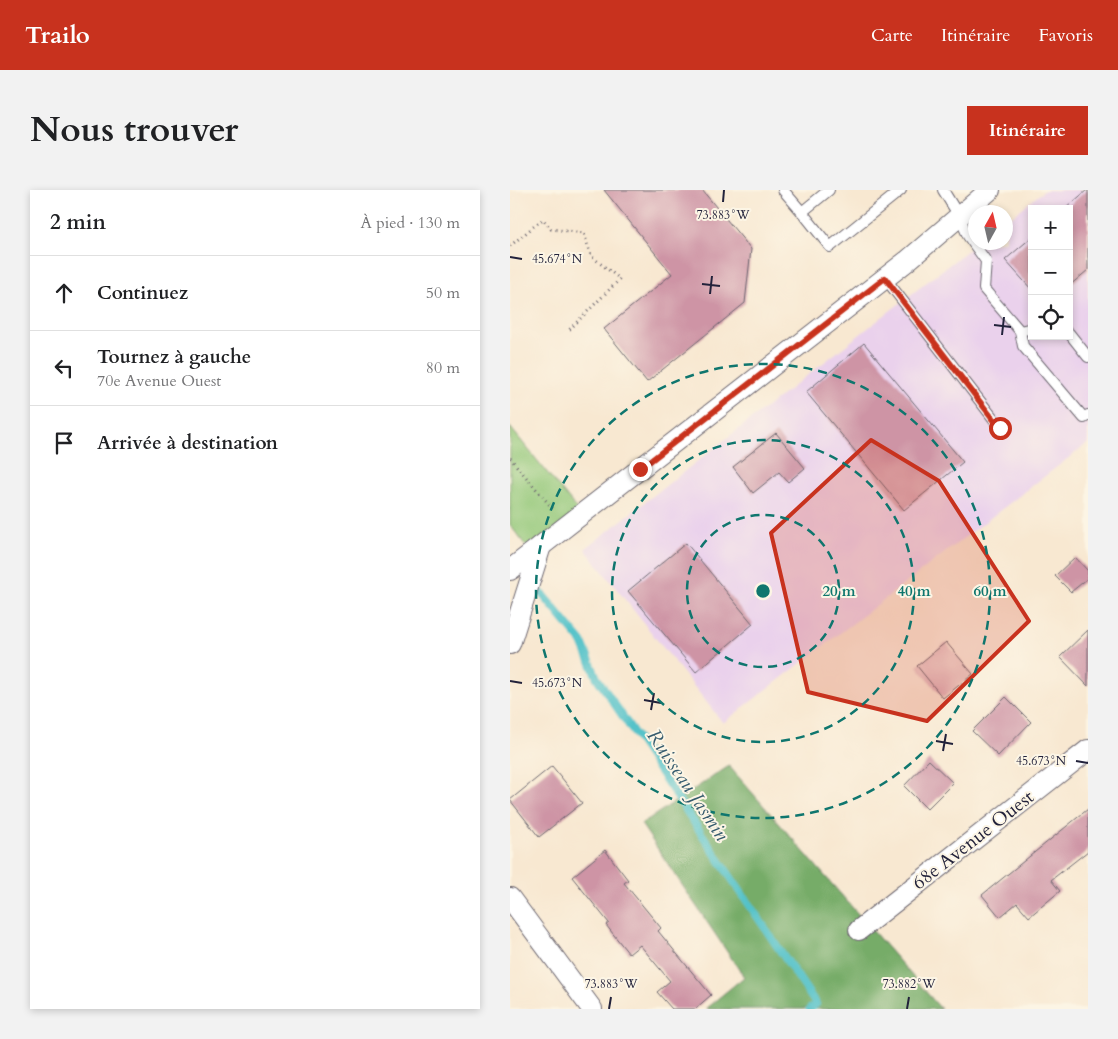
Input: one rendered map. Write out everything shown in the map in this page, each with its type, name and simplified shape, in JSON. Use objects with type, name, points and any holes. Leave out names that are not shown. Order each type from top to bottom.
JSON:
[{"type":"street","points":[[510,570],[885,278],[990,190]]},
{"type":"street","points":[[510,644],[541,546]]},
{"type":"street","name":"68e Avenue Ouest","points":[[859,930],[1088,750]]},
{"type":"street","points":[[510,898],[592,1009]]},
{"type":"lane","points":[[783,190],[830,247],[901,190]]},
{"type":"lane","points":[[802,212],[829,190]]},
{"type":"lane","points":[[943,190],[959,216],[968,236],[986,261],[984,288],[1020,331],[1024,346],[1084,418],[1088,415]]},
{"type":"lane","points":[[885,278],[1000,428]]},
{"type":"lane","points":[[1020,331],[1028,329]]},
{"type":"lane","points":[[1073,338],[1088,357]]},
{"type":"path","points":[[510,246],[543,219],[551,229],[584,233],[591,256],[620,279],[568,331]]},
{"type":"path","points":[[510,458],[555,511]]},
{"type":"highlighted area","points":[[871,440],[939,481],[1029,621],[927,721],[808,692],[771,533]]},
{"type":"shaded area","points":[[1045,190],[1088,190],[1088,443],[723,723],[585,549],[968,250],[1013,250],[1013,215]]},
{"type":"green space","points":[[510,427],[581,514],[532,554],[510,525]]},
{"type":"green space","points":[[729,766],[941,1009],[705,1009],[744,977],[641,824]]},
{"type":"building","points":[[604,190],[702,190],[751,249],[745,303],[647,382],[604,329],[672,274]]},
{"type":"building","points":[[1088,190],[1088,270],[1073,283],[1073,205],[1070,205]]},
{"type":"building","points":[[1028,240],[1028,286],[1005,260]]},
{"type":"building","points":[[864,343],[963,462],[904,510],[806,392]]},
{"type":"building","points":[[776,433],[805,468],[788,482],[779,472],[753,493],[733,467]]},
{"type":"building","points":[[686,543],[753,624],[696,672],[628,591]]},
{"type":"building","points":[[1075,557],[1088,571],[1088,578],[1071,592],[1055,576]]},
{"type":"building","points":[[1088,630],[1088,686],[1060,657]]},
{"type":"building","points":[[946,642],[973,674],[943,698],[917,666]]},
{"type":"building","points":[[1006,697],[1031,722],[998,756],[972,731]]},
{"type":"building","points":[[929,760],[953,783],[927,809],[904,786]]},
{"type":"building","points":[[552,766],[582,803],[539,837],[510,800]]},
{"type":"building","points":[[1088,809],[1088,851],[1051,880],[1060,891],[1029,917],[1017,903],[1000,917],[982,895]]},
{"type":"building","points":[[605,850],[628,880],[624,883],[661,928],[658,931],[711,995],[695,1009],[672,1009],[657,992],[670,981],[640,945],[629,954],[606,925],[609,923],[572,877]]},
{"type":"waterway","name":"Ruisseau Jasmin","points":[[532,582],[582,642],[597,678],[816,1004],[810,1009]]},
{"type":"route","points":[[640,469],[885,278],[1000,428]]}]
